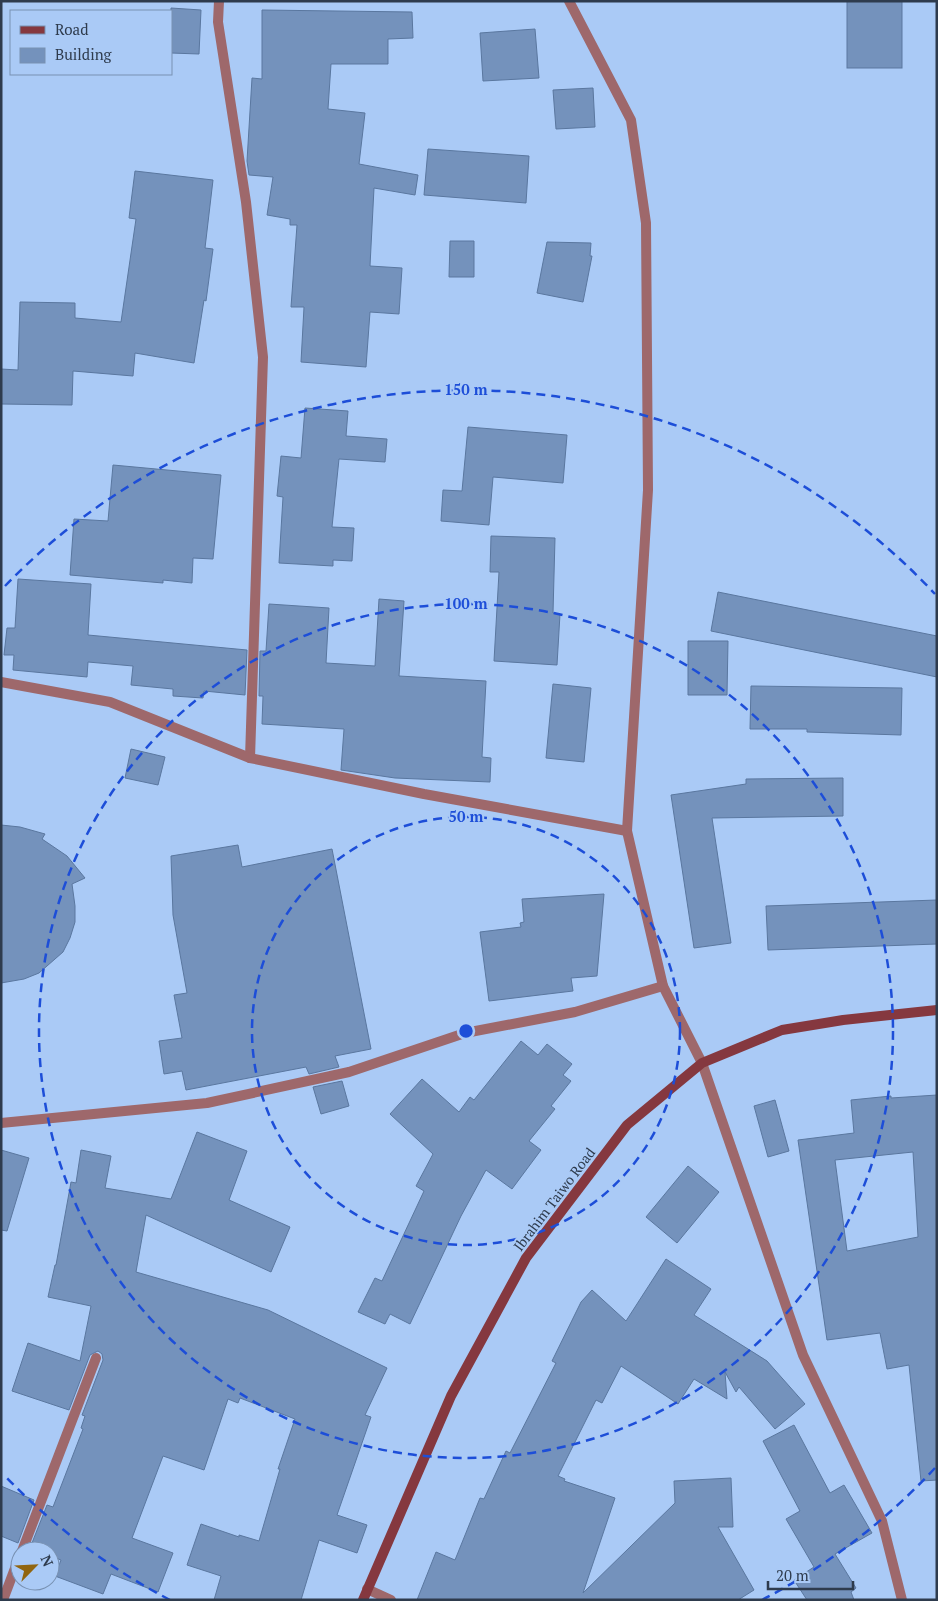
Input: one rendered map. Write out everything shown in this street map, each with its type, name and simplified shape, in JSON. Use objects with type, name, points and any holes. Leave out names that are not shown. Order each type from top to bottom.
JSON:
[{"type":"main road","name":"Ibrahim Taiwo Road","points":[[363,1600],[451,1396],[526,1258],[627,1126],[702,1063],[782,1030],[843,1020],[937,1010]]},
{"type":"street","points":[[219,1],[218,22],[246,202],[263,357],[250,758]]},
{"type":"street","points":[[569,1],[631,120],[646,223],[648,490],[627,831],[663,986],[702,1063],[803,1355],[882,1521],[902,1600]]},
{"type":"street","points":[[1,682],[110,702],[250,758],[424,794],[627,831]]},
{"type":"street","points":[[1,1123],[207,1103],[349,1072],[466,1033],[575,1012],[663,986]]},
{"type":"street","points":[[26,1541],[96,1358]]},
{"type":"street","points":[[3,1600],[10,1581]]},
{"type":"street","points":[[367,1589],[391,1600]]},
{"type":"building","points":[[847,1],[902,1],[902,68],[847,68]]},
{"type":"building","points":[[171,8],[201,10],[199,54],[172,53]]},
{"type":"building","points":[[262,10],[412,12],[413,38],[388,39],[388,64],[331,64],[328,109],[365,113],[359,164],[418,175],[415,195],[374,188],[370,266],[402,268],[399,314],[370,312],[366,367],[301,362],[304,307],[291,307],[297,225],[290,225],[290,219],[267,215],[273,177],[249,175],[247,161],[252,78],[262,79]]},
{"type":"building","points":[[535,29],[539,78],[483,81],[480,33]]},
{"type":"building","points":[[593,88],[595,127],[556,129],[553,90]]},
{"type":"building","points":[[428,149],[529,156],[526,203],[424,195]]},
{"type":"building","points":[[135,171],[213,180],[205,248],[213,249],[206,301],[204,300],[194,363],[135,353],[133,376],[73,371],[72,405],[1,404],[1,369],[18,370],[20,302],[75,303],[75,318],[121,322],[136,219],[129,218]]},
{"type":"building","points":[[450,241],[474,241],[474,277],[449,277]]},
{"type":"building","points":[[547,242],[591,243],[590,256],[592,256],[583,302],[537,293]]},
{"type":"building","points":[[305,408],[348,411],[346,436],[387,439],[385,462],[339,459],[332,527],[354,528],[352,561],[333,560],[333,566],[279,563],[283,497],[277,496],[281,456],[301,458]]},
{"type":"building","points":[[468,427],[567,435],[563,483],[493,477],[489,525],[441,521],[443,490],[462,491]]},
{"type":"building","points":[[113,465],[221,475],[213,559],[193,558],[192,583],[163,580],[163,583],[70,575],[74,519],[108,521]]},
{"type":"building","points":[[491,536],[555,538],[553,613],[560,614],[557,665],[494,661],[499,572],[490,572]]},
{"type":"building","points":[[18,579],[91,584],[88,635],[247,650],[245,695],[204,691],[203,698],[173,696],[173,689],[131,685],[133,666],[88,662],[87,677],[13,670],[14,655],[4,655],[7,628],[15,628]]},
{"type":"building","points":[[718,592],[937,636],[937,677],[711,631]]},
{"type":"building","points":[[379,599],[404,601],[399,676],[486,681],[482,757],[491,758],[490,782],[395,778],[341,770],[344,729],[262,724],[263,696],[259,696],[260,651],[266,651],[269,604],[329,608],[326,663],[375,666]]},
{"type":"building","points":[[688,641],[728,641],[727,695],[688,695]]},
{"type":"building","points":[[553,684],[591,688],[584,762],[546,758]]},
{"type":"building","points":[[751,686],[902,688],[901,735],[807,732],[807,729],[750,729]]},
{"type":"building","points":[[131,749],[165,757],[158,785],[125,778]]},
{"type":"building","points":[[843,778],[843,816],[712,818],[731,943],[694,948],[671,795],[746,784],[746,779]]},
{"type":"building","points":[[1,825],[20,827],[45,834],[42,839],[67,856],[85,878],[72,884],[75,922],[63,952],[39,973],[24,979],[1,983]]},
{"type":"building","points":[[238,845],[242,867],[332,849],[371,1049],[335,1056],[339,1067],[309,1074],[306,1067],[186,1090],[182,1071],[164,1074],[159,1041],[182,1038],[174,995],[187,993],[173,915],[171,856]]},
{"type":"building","points":[[604,894],[597,976],[571,978],[573,991],[489,1001],[480,932],[521,927],[520,923],[524,922],[522,899]]},
{"type":"building","points":[[937,900],[937,944],[768,950],[766,906]]},
{"type":"building","points":[[521,1041],[538,1055],[547,1044],[572,1064],[563,1075],[571,1081],[551,1106],[555,1109],[529,1141],[541,1150],[512,1189],[486,1170],[461,1216],[410,1324],[390,1314],[385,1324],[358,1312],[375,1278],[382,1281],[424,1191],[416,1186],[433,1154],[390,1114],[422,1079],[459,1112],[470,1097],[474,1100]]},
{"type":"building","points":[[342,1081],[349,1106],[321,1114],[313,1087]]},
{"type":"building","points":[[937,1095],[937,1480],[921,1481],[909,1365],[887,1369],[880,1333],[827,1340],[798,1140],[854,1133],[851,1100],[891,1096],[891,1098]],"holes":[[[913,1152],[918,1237],[847,1251],[835,1160]]]},
{"type":"building","points":[[775,1100],[789,1151],[768,1157],[754,1106]]},
{"type":"building","points":[[197,1132],[247,1151],[229,1200],[290,1227],[271,1272],[146,1215],[136,1272],[268,1310],[387,1368],[365,1415],[371,1417],[337,1515],[367,1525],[357,1553],[319,1540],[301,1600],[214,1600],[221,1576],[187,1565],[201,1524],[239,1537],[239,1535],[259,1541],[280,1469],[278,1469],[295,1419],[240,1398],[238,1403],[228,1399],[204,1470],[163,1456],[132,1538],[173,1553],[158,1592],[111,1574],[103,1594],[60,1578],[60,1541],[33,1541],[47,1505],[53,1507],[83,1429],[81,1428],[85,1416],[82,1415],[103,1360],[102,1354],[98,1351],[90,1355],[69,1410],[12,1391],[28,1343],[80,1361],[91,1306],[48,1297],[56,1265],[71,1182],[76,1183],[81,1150],[111,1156],[105,1188],[171,1199]]},
{"type":"building","points":[[1,1150],[29,1158],[7,1231],[1,1230]]},
{"type":"building","points":[[688,1166],[719,1192],[677,1243],[646,1217]]},
{"type":"building","points":[[666,1259],[711,1289],[694,1315],[767,1361],[805,1404],[775,1429],[739,1387],[736,1392],[725,1372],[727,1399],[694,1379],[678,1404],[621,1366],[602,1403],[596,1400],[558,1476],[565,1479],[564,1481],[615,1498],[583,1593],[675,1503],[674,1481],[731,1478],[733,1527],[718,1527],[754,1590],[738,1600],[417,1600],[436,1552],[455,1560],[480,1498],[484,1499],[506,1451],[510,1453],[556,1363],[552,1361],[581,1302],[592,1290],[626,1321]]},
{"type":"building","points":[[794,1425],[830,1493],[844,1485],[872,1533],[835,1554],[856,1588],[851,1592],[854,1600],[807,1600],[794,1580],[814,1567],[786,1519],[800,1511],[763,1441]]},
{"type":"building","points":[[1,1486],[34,1500],[19,1541],[13,1541],[1,1536]]}]
